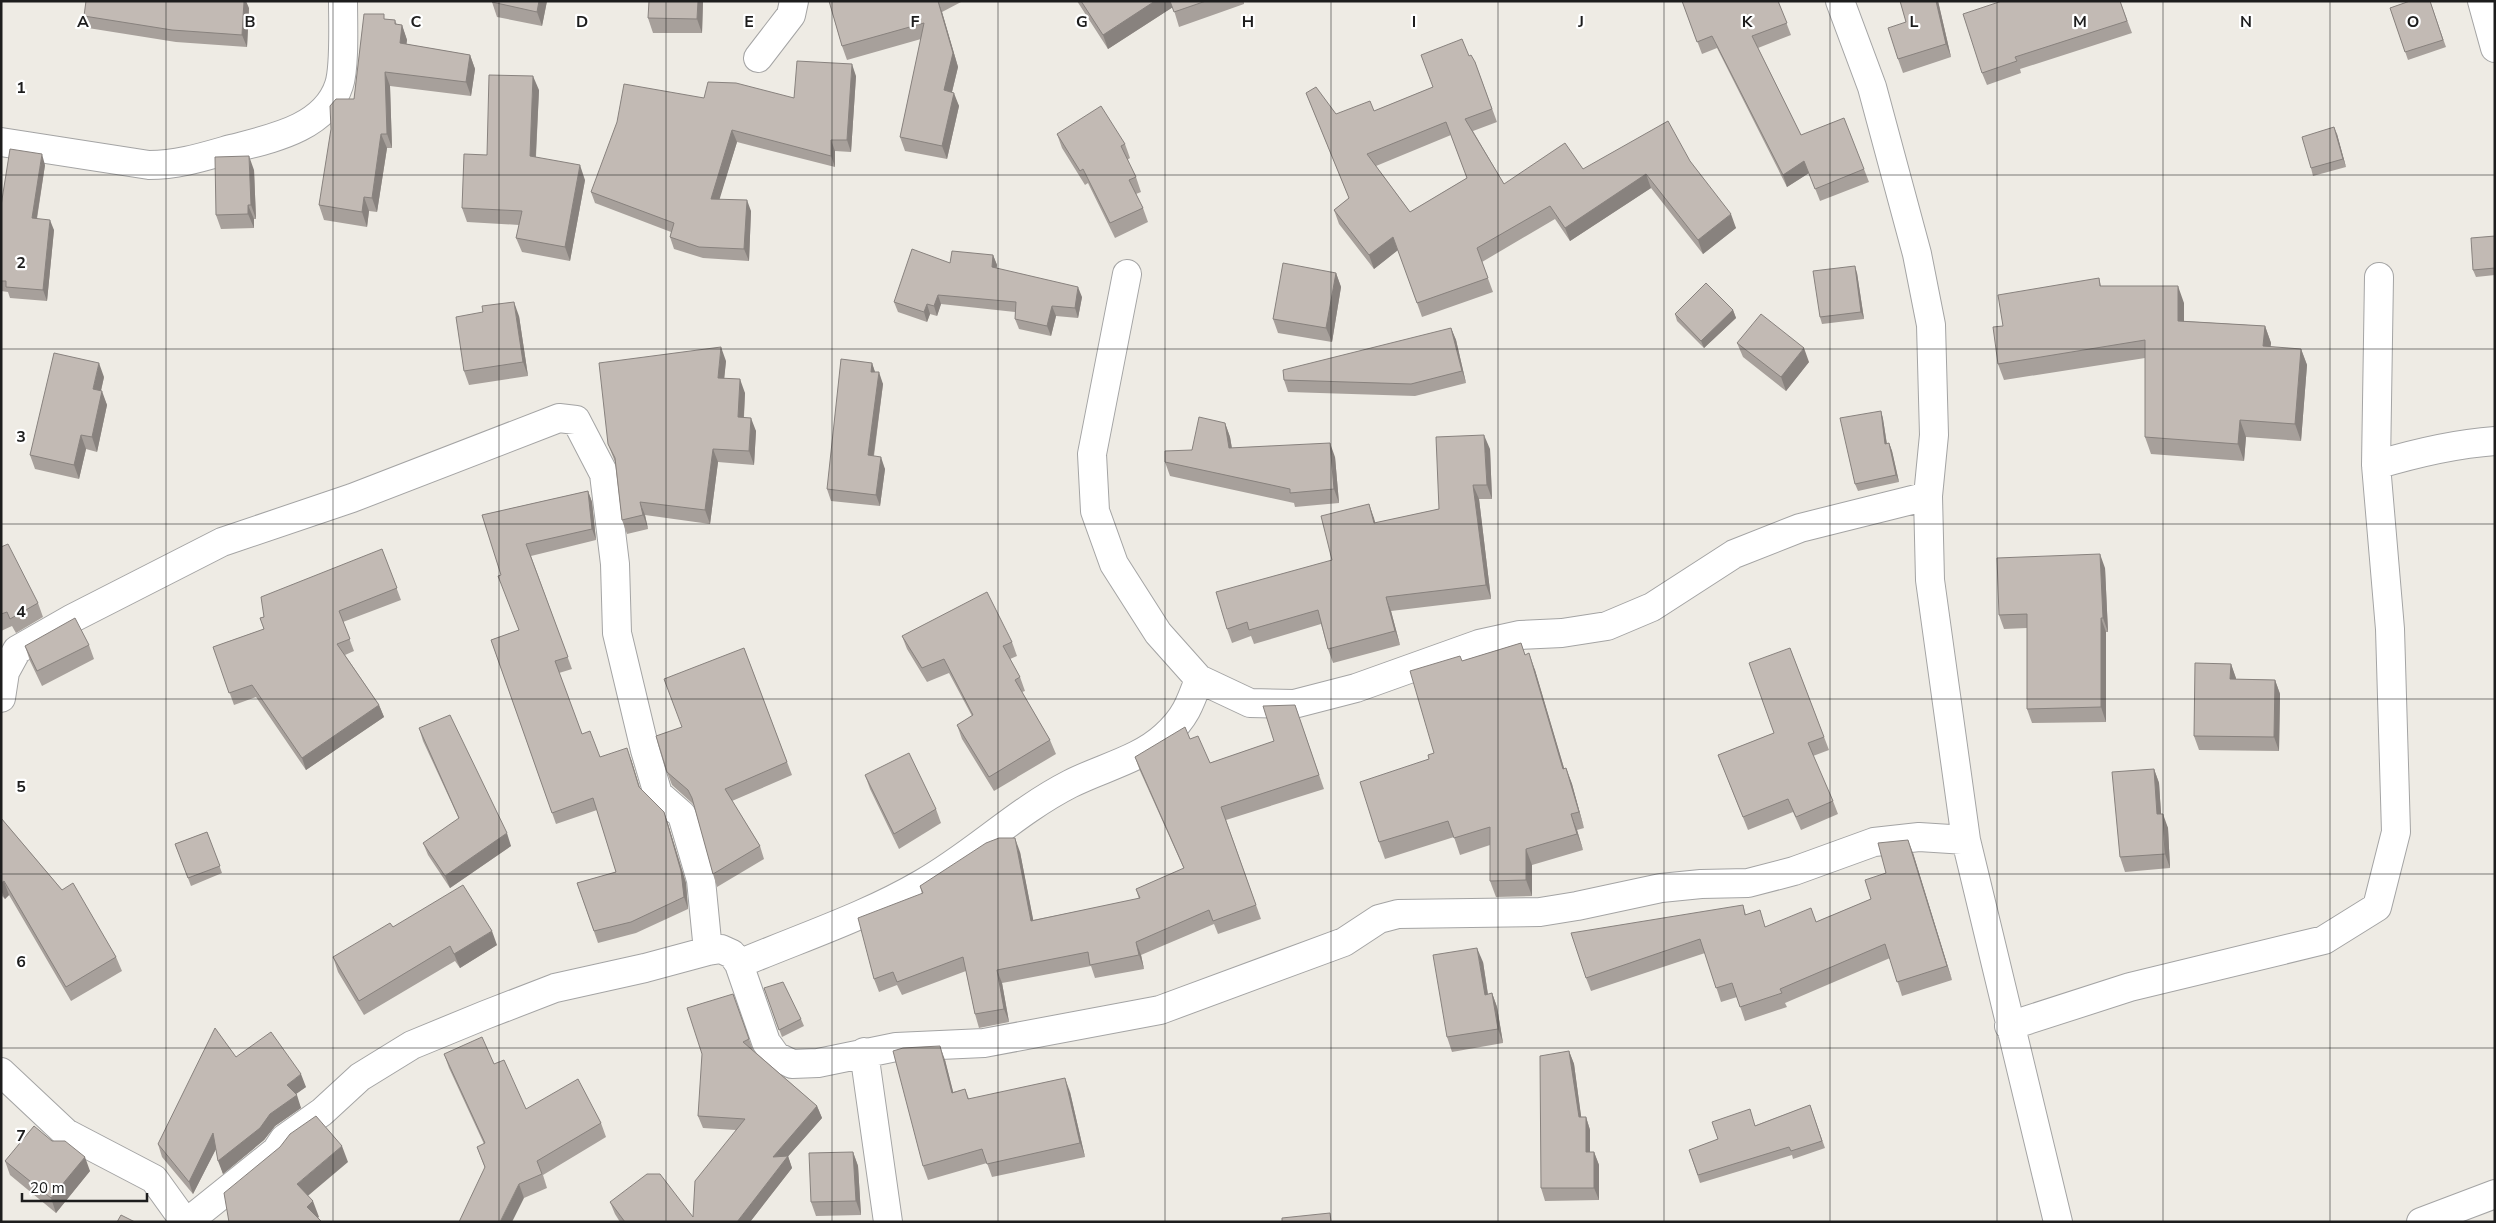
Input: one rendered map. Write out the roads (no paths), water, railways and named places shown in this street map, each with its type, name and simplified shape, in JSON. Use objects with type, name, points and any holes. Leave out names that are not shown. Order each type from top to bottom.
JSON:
[{"type":"street","points":[[1,142],[149,165],[165,165],[209,156],[284,134],[312,120],[328,104],[339,85],[344,31],[343,1]]},
{"type":"street","points":[[758,58],[791,15],[794,1]]},
{"type":"street","points":[[1840,1],[1872,87],[1917,254],[1931,325],[1934,435],[1928,496],[1930,580],[1966,840],[2009,1026],[2058,1222]]},
{"type":"street","points":[[2482,1],[2495,48]]},
{"type":"street","points":[[1127,274],[1092,454],[1095,511],[1114,564],[1158,633],[1198,679],[1250,703],[1294,704],[1356,688],[1478,644],[1520,636],[1562,633],[1608,626],[1652,607],[1734,554],[1800,528],[1928,496]]},
{"type":"street","points":[[2009,1026],[2130,987],[2324,940],[2377,906],[2396,832],[2390,628],[2376,465],[2379,276]]},
{"type":"street","points":[[1,698],[5,672],[17,650],[73,618],[222,542],[352,498],[559,418],[576,420],[604,474],[615,564],[617,633],[644,750],[658,794],[682,816],[701,880],[708,951]]},
{"type":"street","points":[[2376,465],[2417,452],[2458,443],[2495,441]]},
{"type":"street","points":[[739,964],[890,900],[924,883],[1030,808],[1070,784],[1131,757],[1164,737],[1187,712],[1198,679]]},
{"type":"street","points":[[191,1222],[190,1220],[276,1151],[284,1139],[322,1112],[360,1077],[412,1045],[555,988],[645,968],[708,951],[721,949],[732,954],[739,964],[766,1042],[776,1056],[792,1064],[818,1062],[896,1047],[984,1043],[1160,1010],[1344,942],[1380,919],[1398,914],[1540,912],[1661,888],[1701,884],[1748,883],[1794,871],[1874,842],[1919,838],[1966,840]]},
{"type":"street","points":[[864,1052],[888,1222]]},
{"type":"street","points":[[1,1072],[66,1133],[154,1179],[185,1222]]},
{"type":"street","points":[[2421,1222],[2495,1194]]}]
